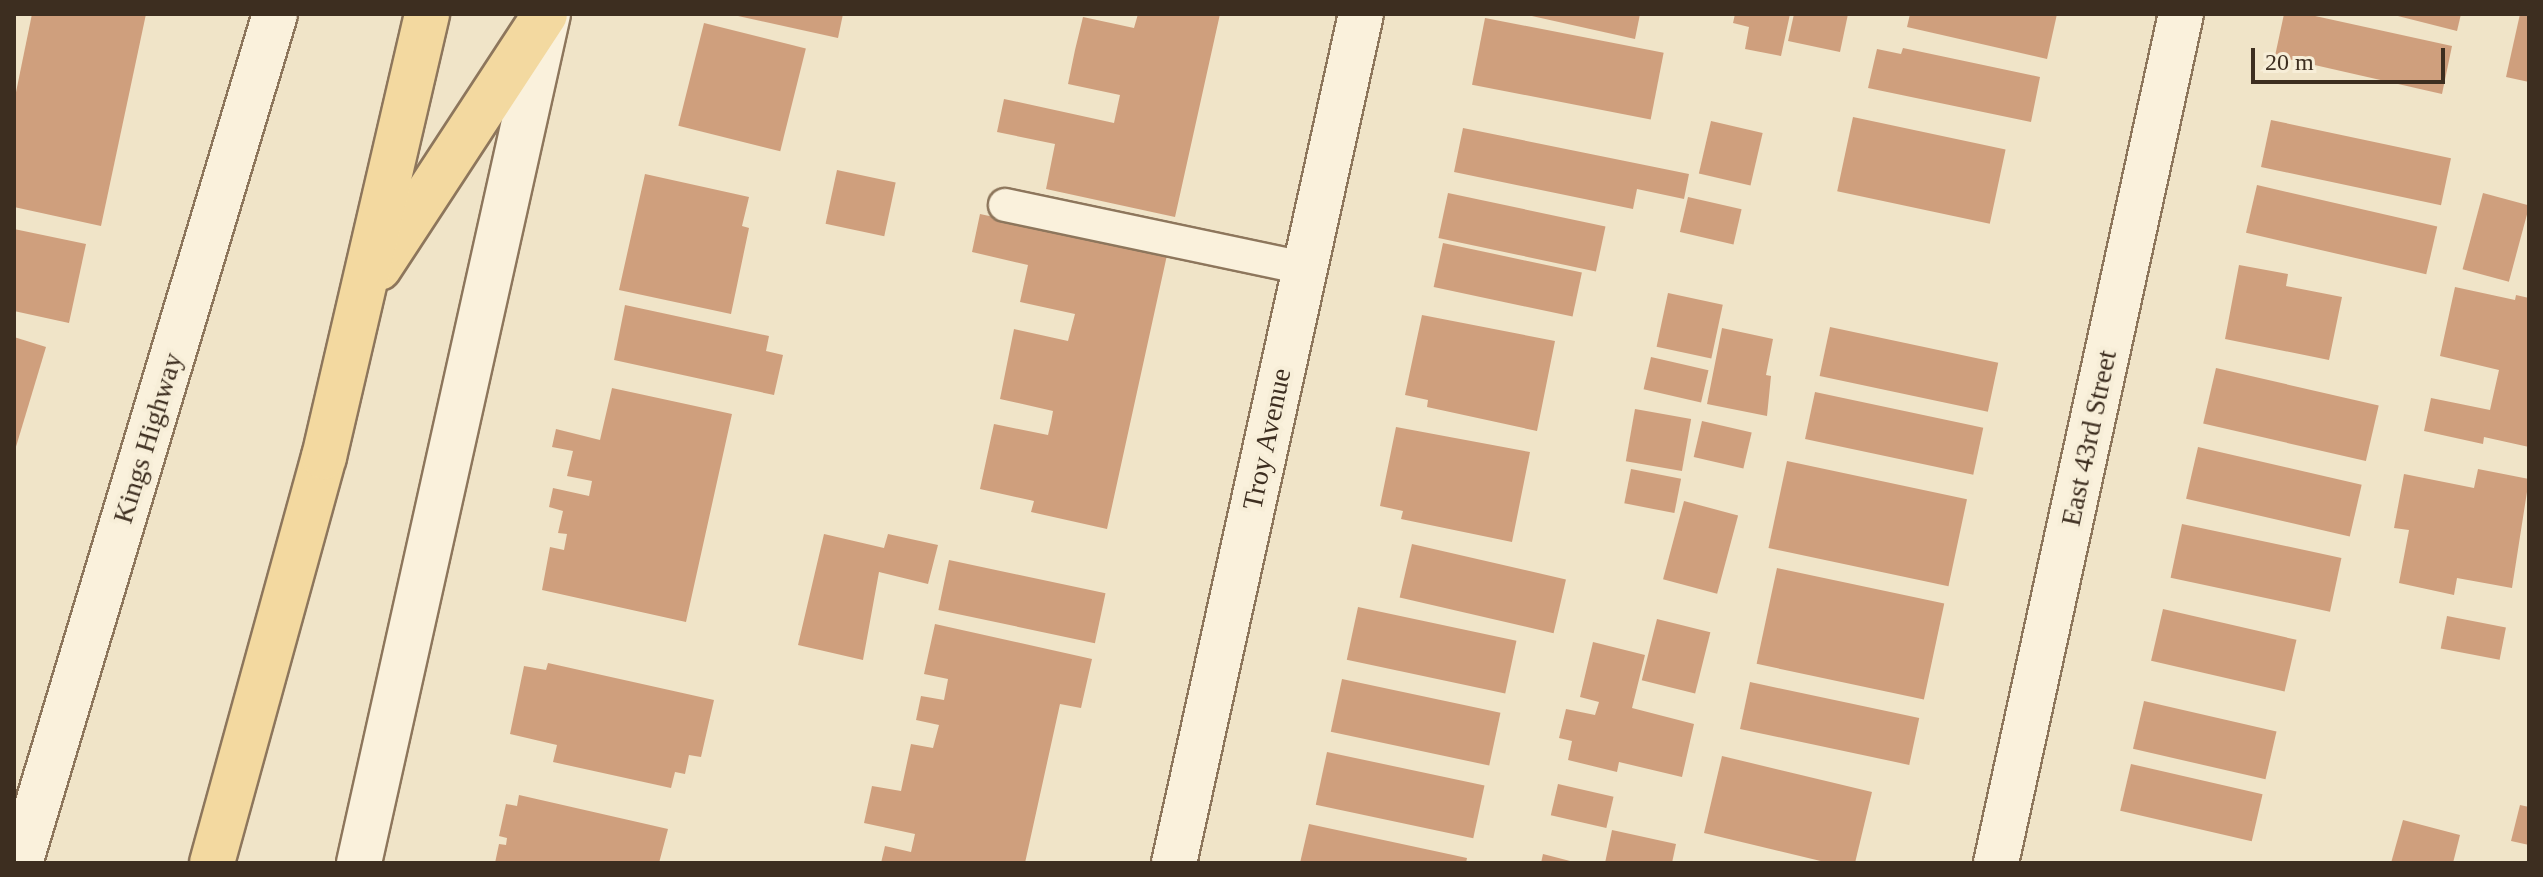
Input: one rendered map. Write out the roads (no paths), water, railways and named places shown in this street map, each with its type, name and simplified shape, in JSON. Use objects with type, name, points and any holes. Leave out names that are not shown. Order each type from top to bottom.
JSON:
[{"type":"main road","points":[[212,863],[324,457],[427,14]]},
{"type":"main road","points":[[363,293],[546,14]]},
{"type":"street","name":"Kings Highway","points":[[20,863],[275,14]]},
{"type":"street","points":[[359,863],[546,14]]},
{"type":"street","name":"Troy Avenue","points":[[1174,863],[1361,14]]},
{"type":"street","name":"East 43rd Street","points":[[1996,863],[2181,14]]},
{"type":"lane","points":[[1005,205],[1305,268]]}]
